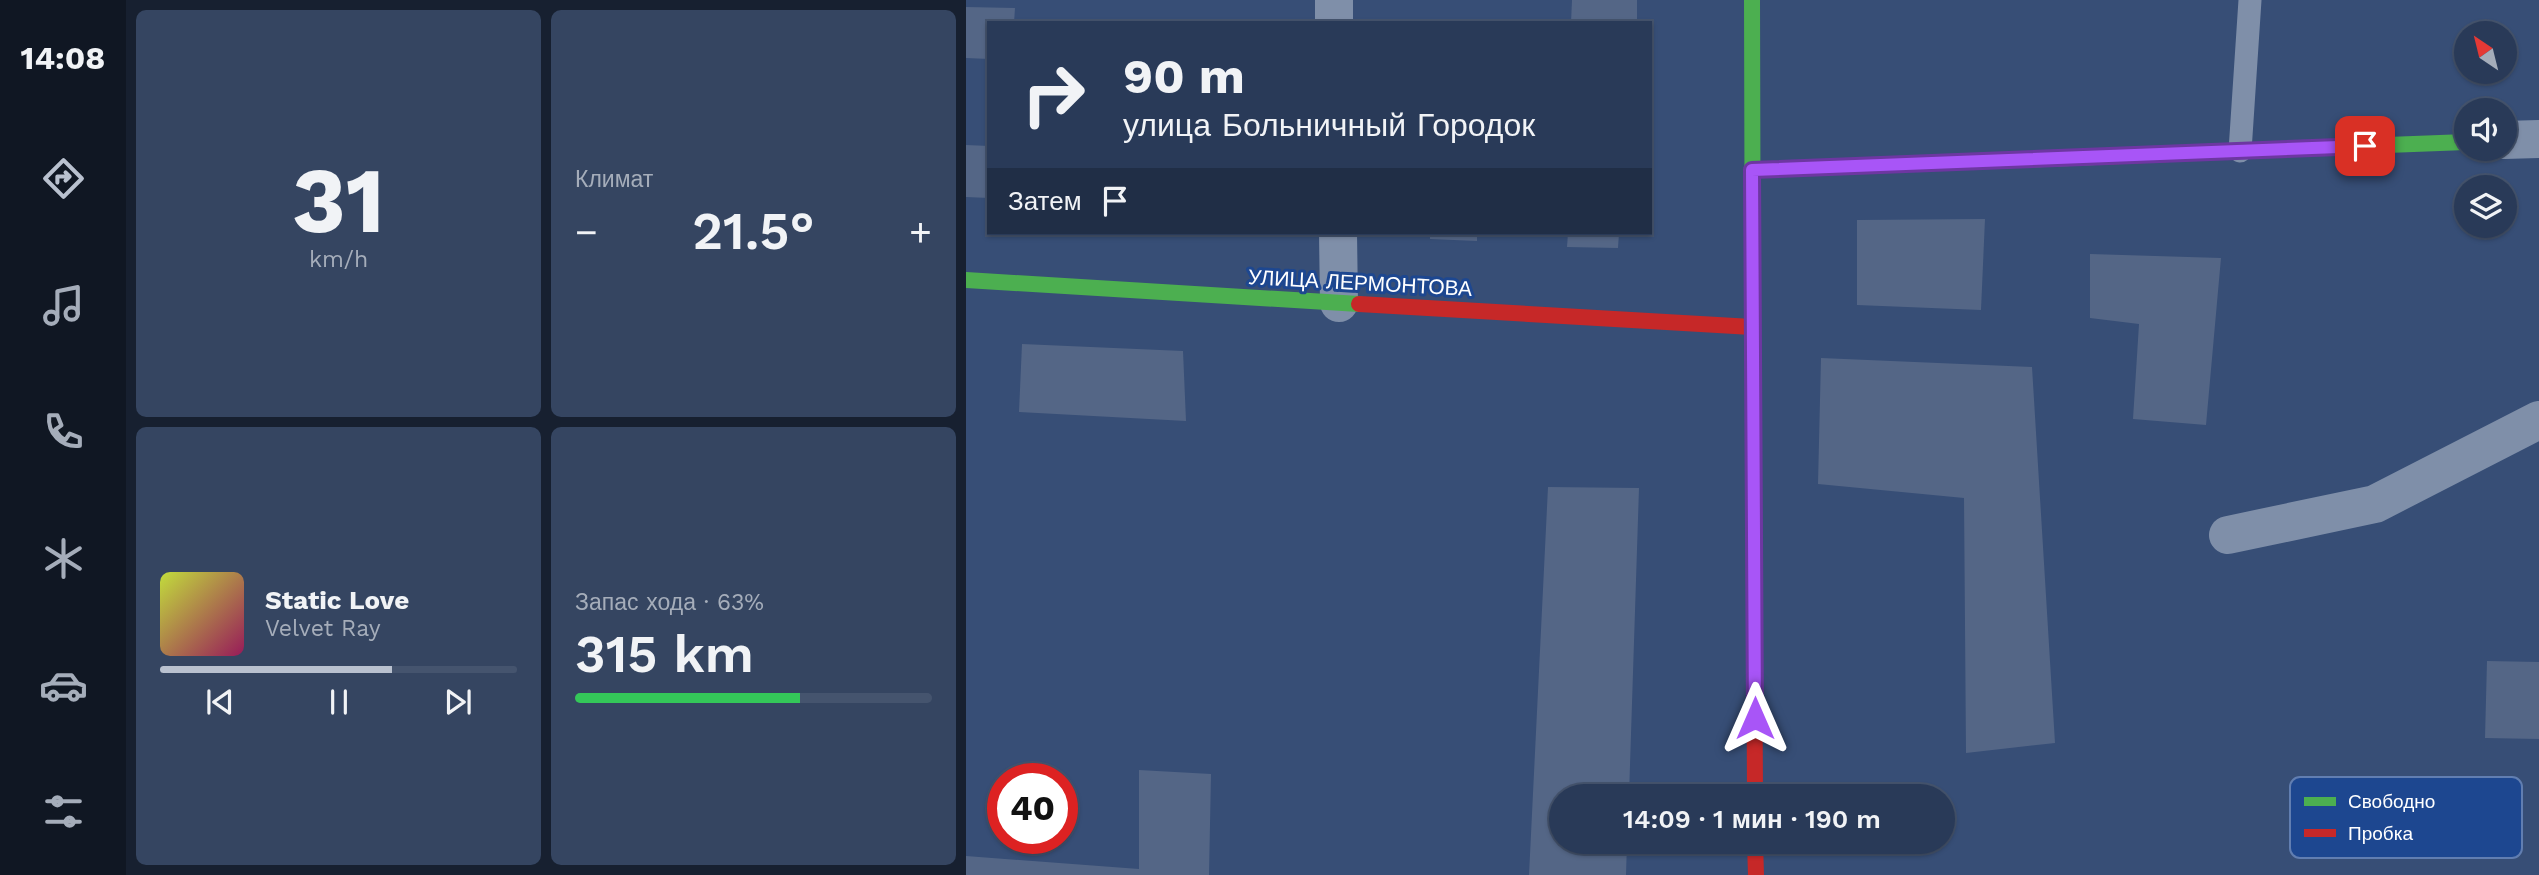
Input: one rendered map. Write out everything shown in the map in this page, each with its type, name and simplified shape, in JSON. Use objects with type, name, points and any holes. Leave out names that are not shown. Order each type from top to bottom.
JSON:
[{"type":"street","points":[[1334,0],[1334,21]]},
{"type":"street","points":[[1752,0],[1755,784]]},
{"type":"street","points":[[2517,140],[2539,139]]},
{"type":"street","points":[[1752,170],[2454,142]]},
{"type":"street","points":[[1338,235],[1339,303]]},
{"type":"street","name":"УЛИЦА ЛЕРМОНТОВА","points":[[966,280],[1752,327]]},
{"type":"street","points":[[2228,535],[2375,504],[2539,420]]},
{"type":"street","points":[[1755,854],[1756,875]]},
{"type":"lane","points":[[2240,151],[2250,0]]},
{"type":"building","points":[[1572,0],[1637,0],[1637,21],[1571,21]]},
{"type":"building","points":[[966,7],[1015,8],[1014,21],[987,21],[987,59],[966,58]]},
{"type":"building","points":[[966,145],[987,146],[987,198],[966,197]]},
{"type":"building","points":[[1985,219],[1981,310],[1857,305],[1857,220]]},
{"type":"building","points":[[1430,235],[1477,235],[1477,241],[1430,239]]},
{"type":"building","points":[[1568,235],[1619,235],[1618,248],[1567,247]]},
{"type":"building","points":[[2090,254],[2221,258],[2206,425],[2133,419],[2139,324],[2090,318]]},
{"type":"building","points":[[1022,344],[1183,351],[1186,421],[1019,412]]},
{"type":"building","points":[[1821,358],[2032,367],[2055,743],[1966,753],[1964,498],[1818,484]]},
{"type":"building","points":[[1548,487],[1639,488],[1629,784],[1549,784],[1549,854],[1627,854],[1626,875],[1529,875]]},
{"type":"building","points":[[2487,661],[2539,662],[2539,739],[2485,738]]},
{"type":"building","points":[[1139,770],[1211,774],[1209,875],[966,875],[966,856],[1139,869]]},
{"type":"traffic: fast","points":[[1752,0],[1753,382]]},
{"type":"traffic: fast","points":[[2361,146],[2454,142]]},
{"type":"traffic: fast","points":[[1752,170],[2096,157]]},
{"type":"traffic: fast","points":[[966,280],[1359,304]]},
{"type":"traffic: jam","points":[[2096,157],[2361,146]]},
{"type":"traffic: jam","points":[[1359,304],[1752,327]]},
{"type":"traffic: jam","points":[[1753,382],[1755,784]]},
{"type":"traffic: jam","points":[[1755,854],[1756,875]]},
{"type":"route","points":[[1755,718],[1752,170],[2365,146]]}]
